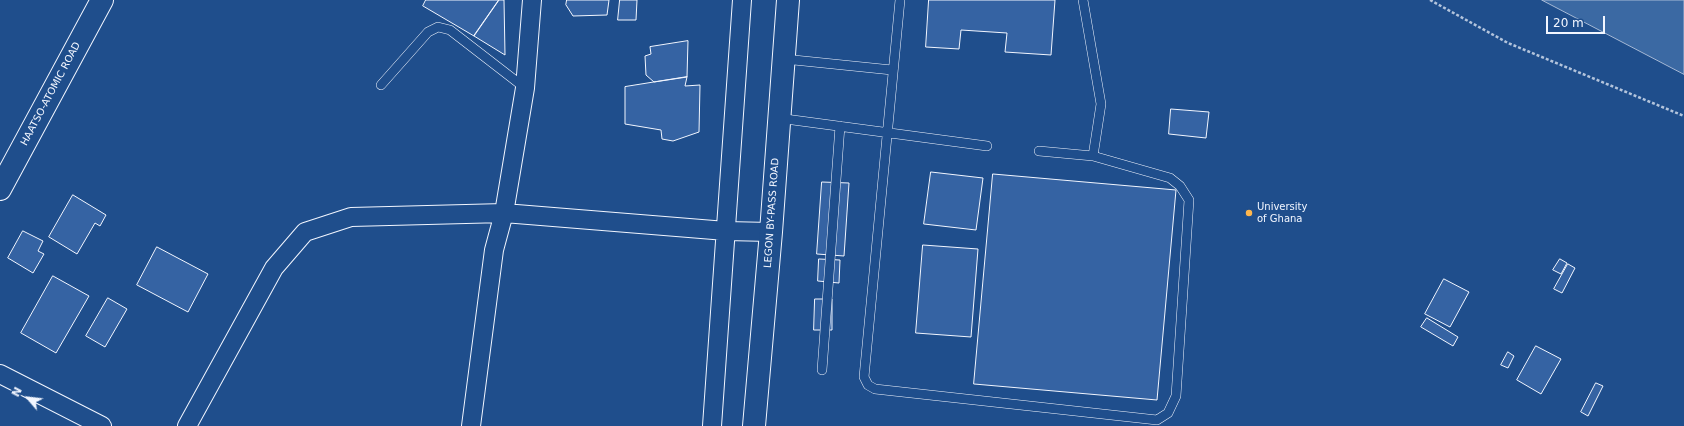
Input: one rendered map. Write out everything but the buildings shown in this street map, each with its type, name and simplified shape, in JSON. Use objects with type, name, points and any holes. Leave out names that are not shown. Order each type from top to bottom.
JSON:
[{"type":"street","name":"HAATSO-ATOMIC ROAD","points":[[0,189],[102,0]]},
{"type":"street","points":[[471,426],[494,250],[504,213],[525,88],[532,0]]},
{"type":"street","points":[[712,426],[742,0]]},
{"type":"street","name":"LEGON BY-PASS ROAD","points":[[754,426],[771,232],[778,118],[788,0]]},
{"type":"street","points":[[187,426],[274,268],[305,232],[351,217],[504,213],[771,232]]},
{"type":"street","points":[[0,374],[102,426]]},
{"type":"lane","points":[[900,0],[886,132],[864,377],[868,385],[875,389],[1157,420],[1168,413],[1176,396],[1189,200],[1180,186],[1170,178],[1093,156],[1039,151]]},
{"type":"lane","points":[[1083,0],[1101,104],[1093,156]]},
{"type":"lane","points":[[381,85],[428,32],[438,27],[450,30],[525,88]]},
{"type":"lane","points":[[784,59],[892,70]]},
{"type":"lane","points":[[778,118],[987,146]]},
{"type":"lane","points":[[822,370],[840,126]]},
{"type":"path","points":[[1430,0],[1508,43],[1684,116]]},
{"type":"water","points":[[1542,0],[1684,0],[1684,74]]},
{"type":"place","name":"University of Ghana","points":[[1249,213]]}]
